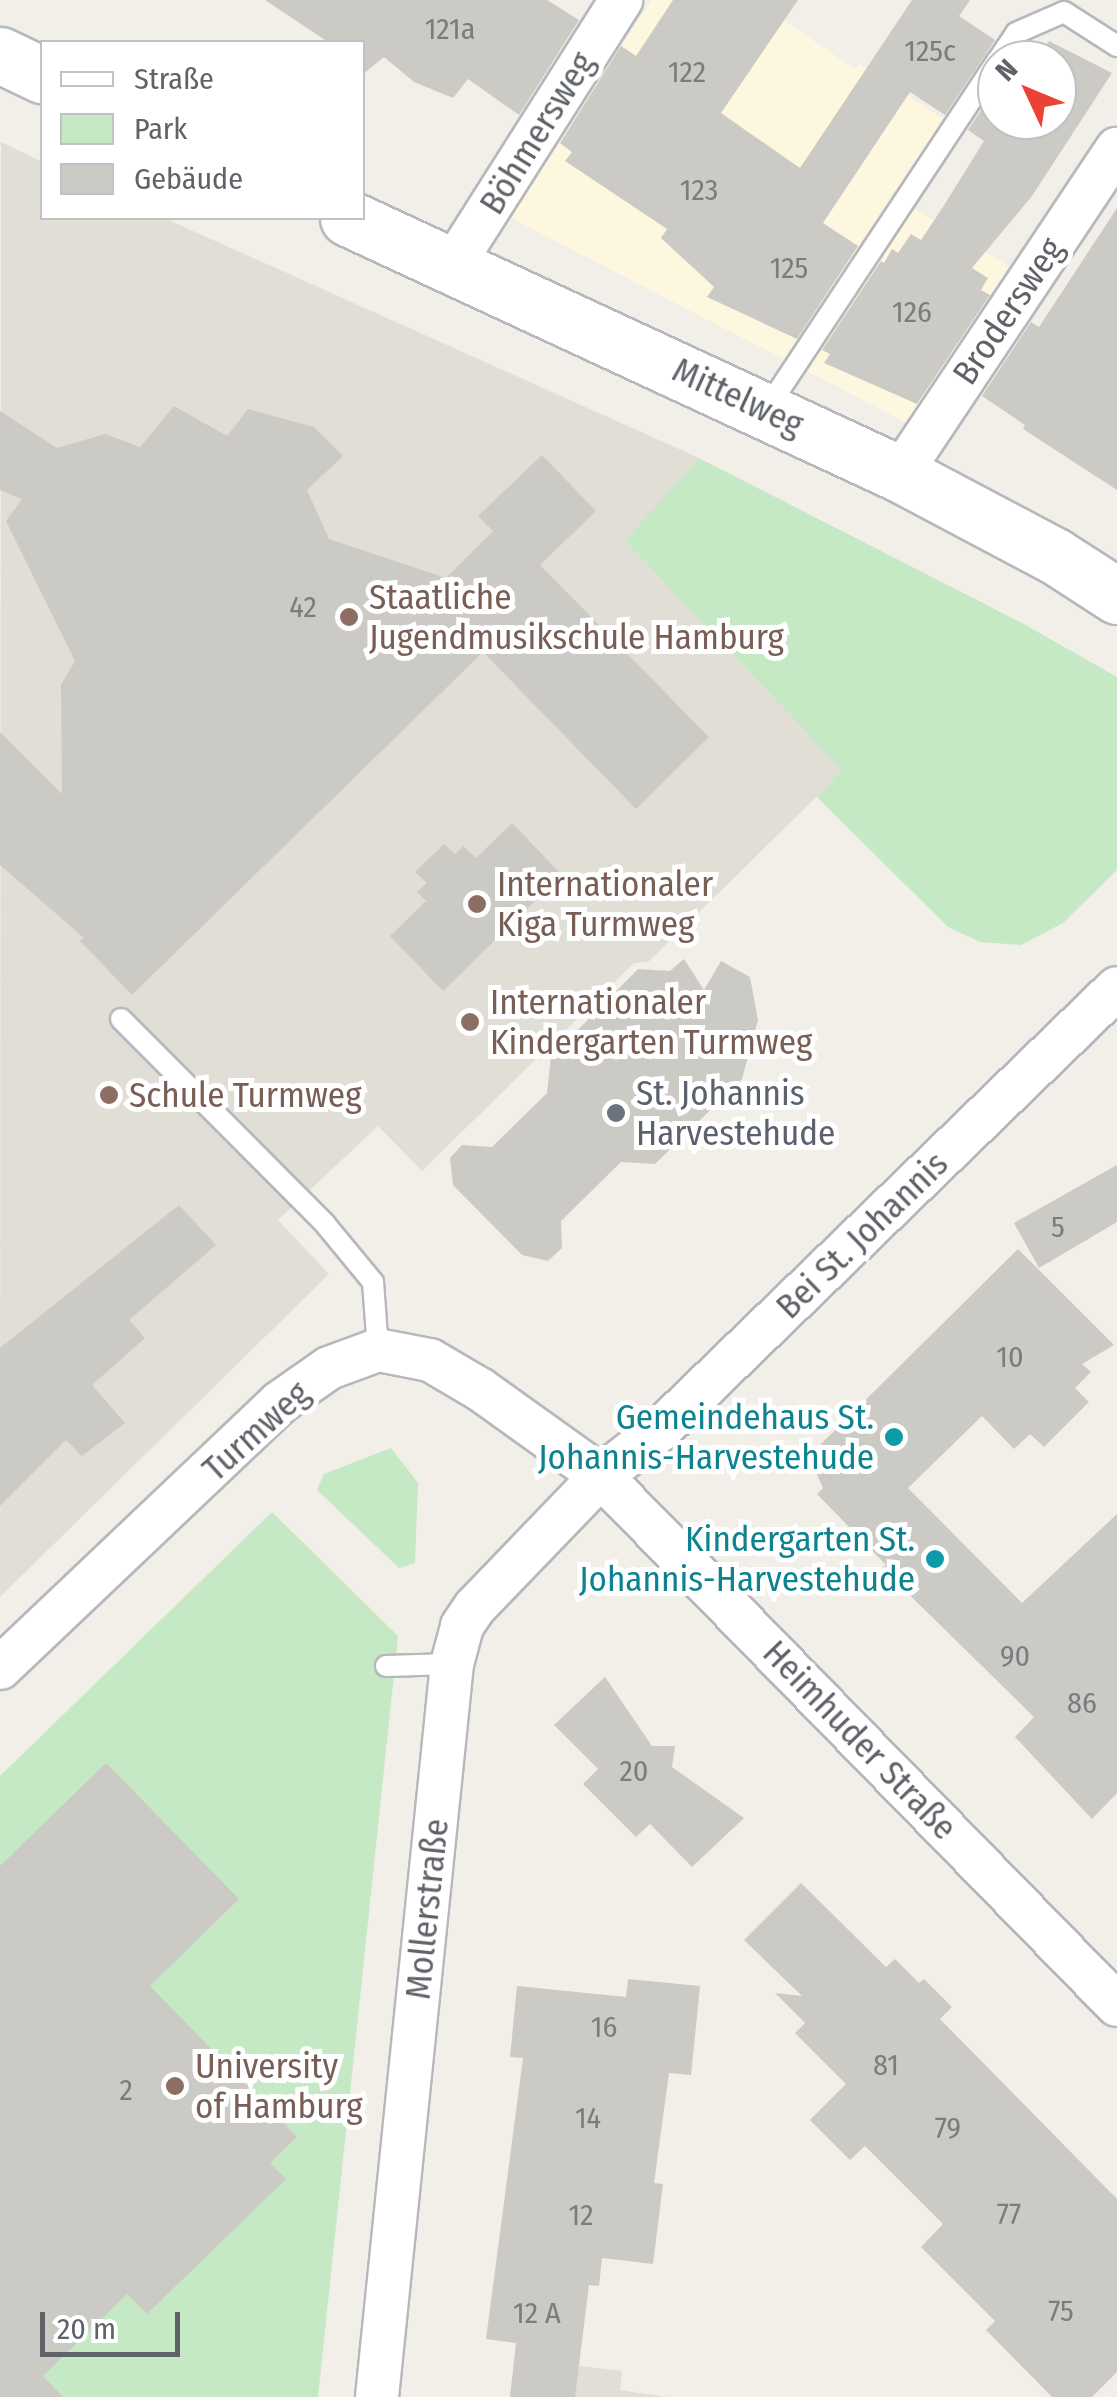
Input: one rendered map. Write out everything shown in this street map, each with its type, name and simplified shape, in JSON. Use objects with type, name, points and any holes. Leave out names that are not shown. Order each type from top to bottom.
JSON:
[{"type":"street","name":"Böhmersweg","points":[[452,266],[622,0]]},
{"type":"street","points":[[0,55],[40,73]]},
{"type":"street","name":"Brodersweg","points":[[900,474],[1117,149]]},
{"type":"street","name":"Mittelweg","points":[[352,220],[900,474],[1055,556],[1117,596]]},
{"type":"street","name":"Bei St. Johannis","points":[[601,1476],[661,1429],[1117,988]]},
{"type":"street","points":[[378,1350],[430,1360],[480,1390],[601,1476]]},
{"type":"street","name":"Turmweg","points":[[0,1668],[279,1402],[329,1368],[378,1350]]},
{"type":"street","name":"Mollerstraße","points":[[377,2397],[452,1664],[462,1626],[475,1607],[601,1476]]},
{"type":"street","name":"Heimhuder Straße","points":[[601,1476],[1117,2005]]},
{"type":"lane","points":[[1012,40],[1016,33],[1064,12],[1117,46]]},
{"type":"lane","points":[[766,410],[977,93]]},
{"type":"lane","points":[[121,1019],[325,1224],[373,1282],[378,1350]]},
{"type":"lane","points":[[386,1666],[452,1664]]},
{"type":"shaded area","points":[[651,0],[753,0],[855,69],[860,64],[946,121],[896,197],[1011,268],[913,426],[511,218]]},
{"type":"shaded area","name":"Staatliche Jugendmusikschule Hamburg","points":[[1,142],[40,161],[40,220],[168,220],[699,458],[626,542],[843,771],[648,962],[634,963],[422,1171],[378,1126],[278,1220],[329,1274],[0,1597]]},
{"type":"shaded area","points":[[515,2358],[622,2371],[620,2390],[666,2397],[510,2397]]},
{"type":"green space","points":[[699,458],[1022,623],[1117,677],[1117,870],[1063,923],[1021,945],[980,942],[948,927],[817,797],[842,770],[625,541]]},
{"type":"green space","points":[[391,1448],[418,1483],[415,1563],[399,1568],[317,1490],[324,1474]]},
{"type":"green space","name":"University of Hamburg","points":[[272,1512],[398,1636],[318,2397],[0,2397],[0,1776]]},
{"type":"building","points":[[265,0],[547,0],[579,20],[519,115],[468,79],[453,98],[414,82],[384,57],[365,73],[365,40],[325,40]]},
{"type":"building","points":[[673,0],[798,0],[721,113],[800,168],[912,0],[970,0],[959,16],[995,40],[977,40],[977,67],[945,115],[910,92],[823,223],[858,246],[797,339],[707,297],[714,287],[661,238],[667,229],[565,161],[572,152],[560,143],[621,46],[636,56]]},
{"type":"building","points":[[1077,55],[1112,73],[1077,127]]},
{"type":"building","points":[[977,116],[977,136],[968,130]]},
{"type":"building","points":[[1068,140],[1032,196],[972,268],[988,278],[981,290],[990,295],[917,404],[824,363],[830,354],[822,350],[881,261],[884,263],[892,249],[898,253],[911,234],[921,240],[984,141]]},
{"type":"building","points":[[1117,208],[1117,490],[1023,429],[1025,425],[982,396],[1031,322],[1039,327]]},
{"type":"building","points":[[174,406],[227,436],[248,409],[314,427],[343,456],[307,490],[329,539],[446,578],[493,531],[478,516],[542,455],[596,511],[540,565],[709,737],[636,809],[483,652],[132,995],[80,941],[84,938],[0,865],[0,732],[62,794],[61,685],[75,661],[6,521],[22,499],[0,490],[0,411],[57,448],[105,434],[140,447]]},
{"type":"building","name":"Internationaler Kiga Turmweg","points":[[512,823],[562,875],[443,991],[390,936],[426,901],[417,892],[427,883],[415,872],[444,844],[455,854],[463,846],[476,858]]},
{"type":"building","name":"St. Johannis Harvestehude","points":[[684,959],[704,990],[721,961],[750,977],[758,1020],[742,1079],[655,1164],[621,1162],[561,1221],[562,1248],[548,1261],[522,1255],[453,1185],[450,1158],[462,1145],[492,1147],[547,1093],[551,1057],[638,969],[670,971]]},
{"type":"building","points":[[1117,1165],[1117,1222],[1039,1268],[1014,1223]]},
{"type":"building","points":[[179,1205],[216,1245],[129,1320],[145,1338],[92,1385],[125,1423],[82,1456],[66,1440],[0,1506],[0,1348]]},
{"type":"building","points":[[1018,1249],[1114,1345],[1082,1364],[1091,1372],[1075,1388],[1089,1402],[1044,1447],[1030,1434],[1014,1449],[982,1416],[908,1488],[1022,1603],[1117,1514],[1117,1793],[1092,1819],[1015,1737],[1034,1717],[882,1568],[886,1565],[817,1494],[823,1488],[813,1466],[821,1444]]},
{"type":"building","points":[[605,1677],[652,1746],[675,1746],[672,1767],[744,1818],[692,1867],[650,1824],[636,1837],[583,1784],[598,1769],[554,1725]]},
{"type":"building","points":[[106,1763],[239,1899],[150,1986],[297,2137],[270,2163],[286,2179],[147,2314],[127,2294],[43,2376],[63,2397],[0,2397],[0,1866]]},
{"type":"building","points":[[801,1883],[886,1967],[895,1959],[919,1983],[924,1979],[952,2007],[940,2019],[1117,2199],[1117,2372],[1092,2397],[1052,2397],[986,2330],[995,2321],[921,2247],[943,2224],[865,2146],[850,2160],[810,2120],[846,2084],[795,2033],[805,2023],[775,1993],[802,1996],[744,1940]]},
{"type":"building","points":[[628,1979],[700,1986],[691,2075],[669,2073],[654,2183],[663,2184],[653,2264],[602,2258],[599,2286],[589,2285],[575,2397],[510,2397],[516,2343],[486,2339],[523,2058],[510,2057],[517,1986],[626,1997]]},
{"type":"place","name":"Staatliche Jugendmusikschule Hamburg","points":[[349,617]]},
{"type":"place","name":"Internationaler Kiga Turmweg","points":[[477,904]]},
{"type":"place","name":"Internationaler Kindergarten Turmweg","points":[[470,1022]]},
{"type":"place","name":"Schule Turmweg","points":[[109,1095]]},
{"type":"place","name":"St. Johannis Harvestehude","points":[[616,1113]]},
{"type":"place","name":"Gemeindehaus St. Johannis-Harvestehude","points":[[894,1437]]},
{"type":"place","name":"Kindergarten St. Johannis-Harvestehude","points":[[935,1559]]},
{"type":"place","name":"University of Hamburg","points":[[175,2086]]}]
